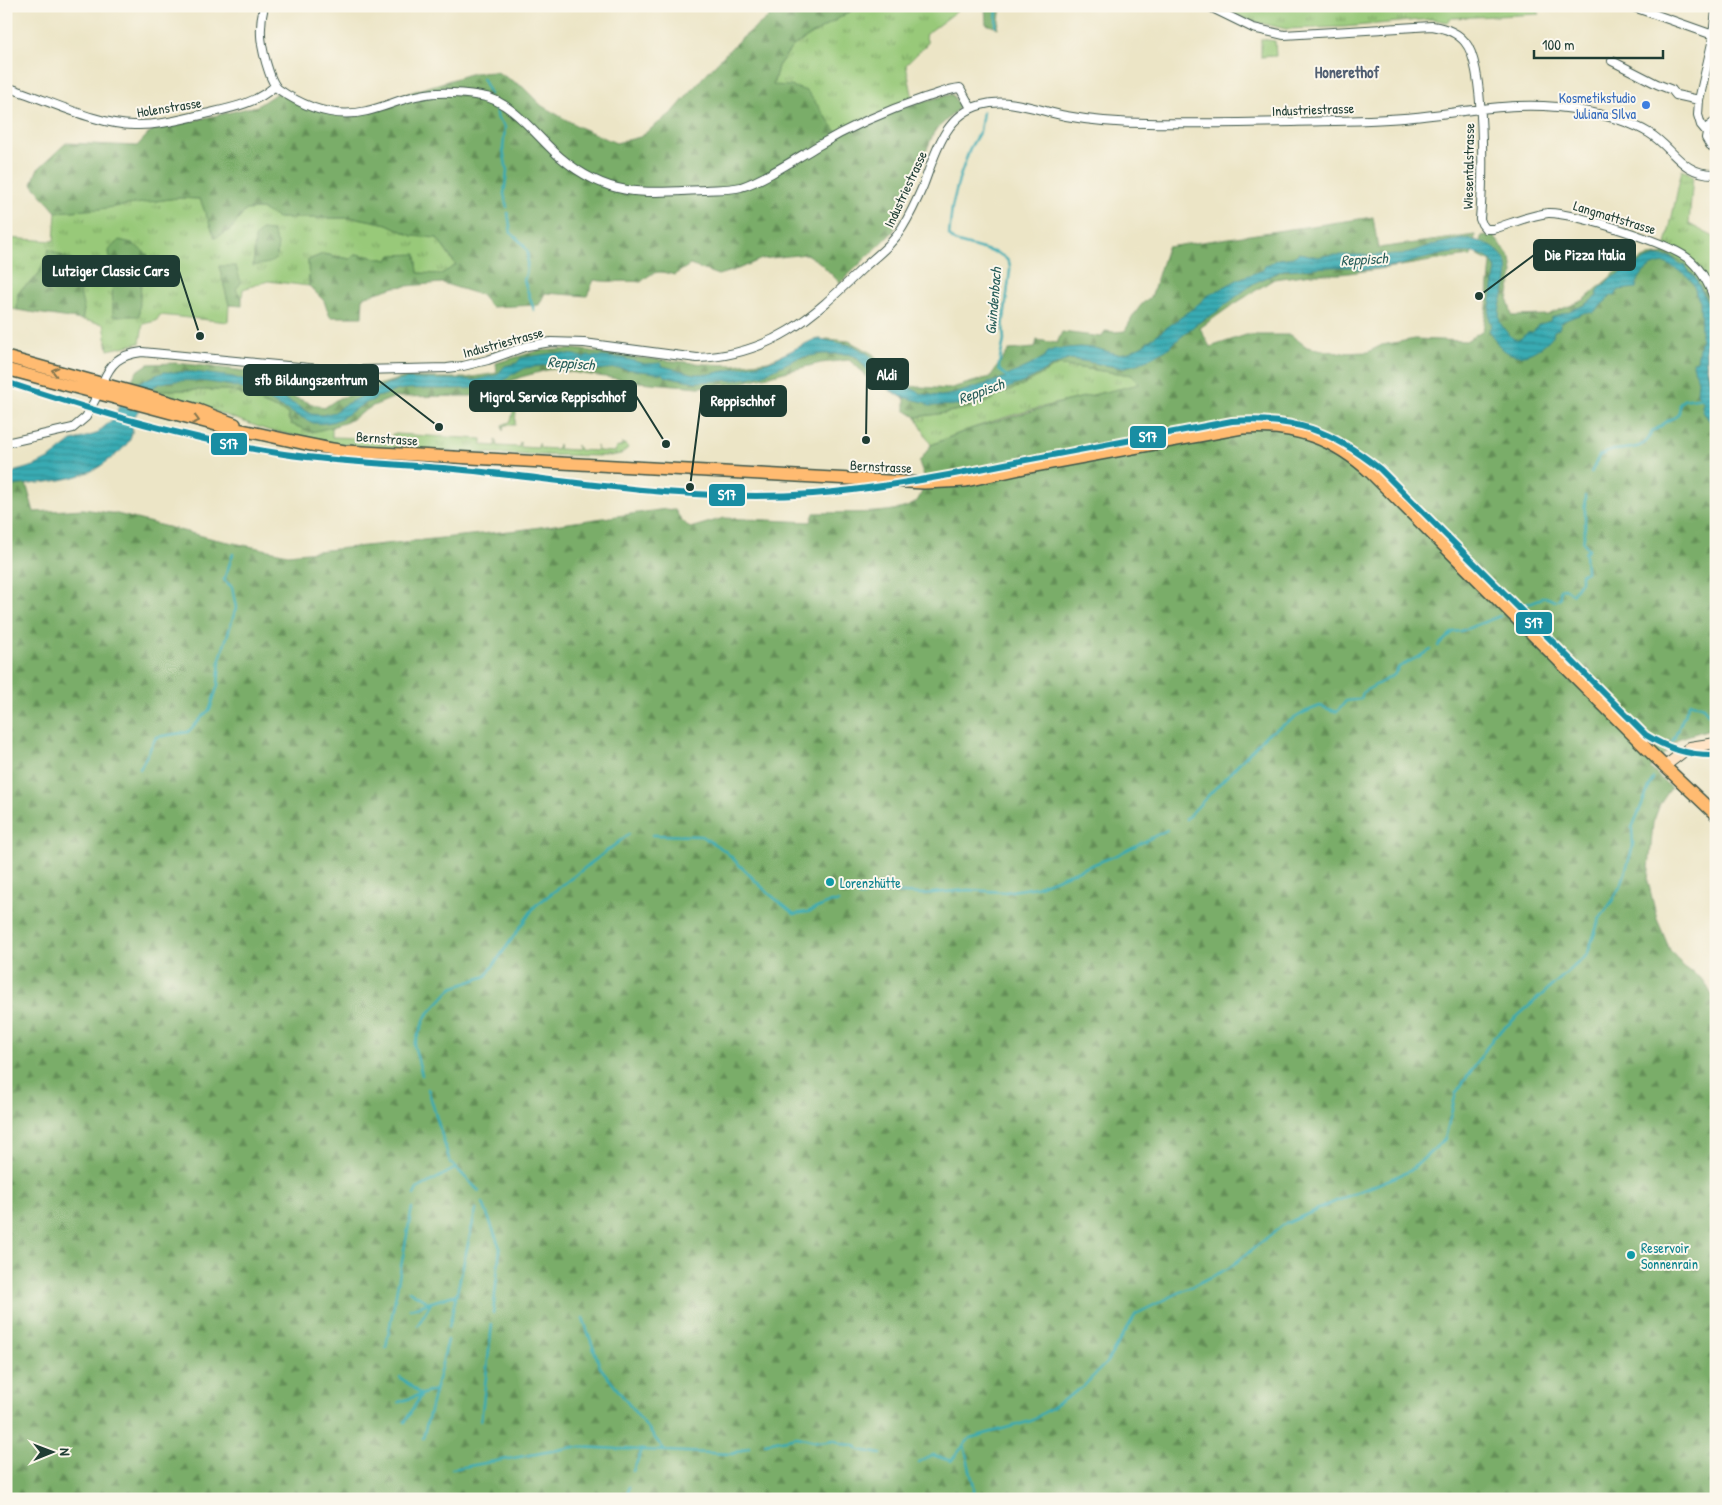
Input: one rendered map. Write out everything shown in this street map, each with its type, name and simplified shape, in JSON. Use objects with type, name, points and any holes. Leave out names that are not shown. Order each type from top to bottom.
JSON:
[{"type":"main road","name":"Bernstrasse","points":[[6,358],[100,389],[151,402],[220,426],[248,430],[313,446],[367,452],[934,484],[966,481],[1029,467],[1232,429],[1265,427],[1313,436],[1336,446],[1359,461],[1664,766],[1716,815]]},
{"type":"main road","name":"Bernstrasse","points":[[6,369],[100,389]]},
{"type":"main road","points":[[1664,766],[1690,747],[1716,743]]},
{"type":"street","points":[[264,6],[260,40],[263,56],[275,86],[306,104],[321,111],[338,114],[366,111],[426,94],[439,93],[489,97],[498,100],[510,109],[560,157],[581,174],[616,187],[644,191],[740,187],[842,132],[894,108],[960,88],[964,91],[971,108]]},
{"type":"street","points":[[1631,6],[1714,36]]},
{"type":"street","name":"Wiesentalstrasse","points":[[1212,8],[1254,28],[1284,35],[1432,26],[1446,29],[1458,35],[1466,43],[1474,58],[1481,108],[1480,219],[1482,224]]},
{"type":"street","points":[[1716,12],[1714,36],[1699,100],[1698,115],[1700,125],[1706,131],[1707,141],[1716,150]]},
{"type":"street","points":[[1612,61],[1672,90],[1676,95],[1699,100]]},
{"type":"street","name":"Holenstrasse","points":[[6,87],[102,120],[135,126],[166,122],[242,105],[260,98],[275,86]]},
{"type":"street","name":"Industriestrasse","points":[[6,443],[73,428],[86,417],[114,362],[127,355],[142,352],[319,369],[361,370],[455,367],[477,363],[527,346],[551,342],[584,343],[697,358],[715,357],[759,346],[800,324],[890,244],[905,224],[944,134],[956,119],[971,108],[993,102],[1010,103],[1073,117],[1116,123],[1253,123],[1389,119],[1530,104],[1582,110],[1625,121],[1653,135],[1687,167],[1698,172],[1716,174]]},
{"type":"street","points":[[1706,131],[1716,121]]},
{"type":"street","name":"Langmattstrasse","points":[[1482,224],[1486,229],[1493,229],[1541,214],[1560,214],[1650,240],[1673,249],[1690,259],[1702,272],[1716,303]]},
{"type":"green space","points":[[782,6],[859,6],[793,46],[778,66],[773,85],[791,86],[807,91],[837,132],[913,104],[952,94],[960,107],[934,132],[893,232],[840,283],[819,262],[806,254],[762,259],[718,275],[690,265],[674,275],[656,272],[641,282],[594,280],[587,296],[545,293],[539,305],[491,307],[481,295],[442,283],[395,287],[363,297],[362,317],[330,317],[324,301],[309,286],[308,260],[323,254],[350,259],[356,254],[388,260],[391,255],[416,254],[418,273],[441,274],[456,265],[437,238],[412,236],[387,224],[358,218],[278,218],[261,209],[246,210],[230,230],[215,238],[200,199],[177,198],[100,209],[56,212],[32,184],[37,170],[66,143],[137,146],[152,130],[257,106],[277,93],[303,102],[348,112],[367,110],[409,93],[473,73],[497,72],[523,87],[542,106],[579,127],[616,143],[640,137],[673,112],[736,43]]},
{"type":"green space","points":[[859,6],[964,6],[925,35],[928,43],[906,65],[913,99],[837,132],[773,86],[778,66],[793,46]]},
{"type":"green space","points":[[985,6],[1001,6],[998,28],[986,24]]},
{"type":"green space","points":[[1219,6],[1535,6],[1540,14],[1452,18],[1447,22],[1431,19],[1345,27],[1286,29],[1247,20]]},
{"type":"green space","points":[[1261,39],[1275,41],[1276,56],[1261,57]]},
{"type":"green space","points":[[1682,169],[1693,176],[1689,224],[1716,238],[1716,321],[1707,297],[1680,260],[1664,254]]},
{"type":"green space","points":[[177,198],[200,199],[215,237],[230,230],[246,210],[261,209],[278,218],[358,218],[387,224],[412,236],[437,238],[456,266],[441,274],[418,273],[416,255],[388,260],[356,254],[350,259],[323,254],[308,260],[309,286],[268,281],[243,289],[242,298],[219,266],[229,305],[228,322],[160,315],[156,321],[143,324],[140,343],[108,350],[104,324],[82,320],[84,310],[50,250],[38,276],[18,292],[17,310],[6,308],[6,238],[54,241],[56,212],[99,209]],"holes":[[[109,250],[148,255],[141,282],[138,316],[112,276]]]},
{"type":"green space","points":[[1373,217],[1378,248],[1475,235],[1471,256],[1341,274],[1312,274],[1274,279],[1200,328],[1210,347],[1246,335],[1291,335],[1307,347],[1339,353],[1368,352],[1382,345],[1415,339],[1466,341],[1483,330],[1491,262],[1478,256],[1481,237],[1492,234],[1511,258],[1513,273],[1508,300],[1512,316],[1547,315],[1584,300],[1616,272],[1649,256],[1664,254],[1680,260],[1693,274],[1707,297],[1716,321],[1700,340],[1710,378],[1716,382],[1716,727],[1680,738],[1650,768],[1671,788],[1660,804],[1653,823],[1648,881],[1657,919],[1670,950],[1683,966],[1704,981],[1716,1002],[1716,1499],[6,1499],[6,481],[24,476],[34,512],[83,509],[117,514],[214,539],[288,554],[519,530],[666,509],[675,510],[690,528],[724,518],[811,522],[814,513],[868,512],[897,509],[916,502],[919,497],[926,481],[919,462],[931,445],[970,429],[1067,401],[1139,384],[1132,375],[1058,365],[1023,385],[983,404],[945,413],[916,417],[905,410],[905,399],[879,383],[871,385],[864,373],[849,360],[821,363],[740,383],[699,387],[639,382],[551,369],[521,377],[472,396],[395,397],[373,406],[347,422],[312,432],[291,424],[287,413],[230,390],[165,390],[159,392],[130,384],[136,372],[148,364],[176,363],[222,368],[245,371],[296,398],[324,408],[339,398],[405,377],[466,378],[497,373],[496,363],[537,351],[575,349],[632,357],[734,365],[768,361],[827,339],[849,341],[873,354],[887,370],[907,386],[948,389],[990,377],[1009,350],[1035,348],[1037,340],[1057,343],[1062,332],[1102,337],[1105,331],[1125,331],[1141,305],[1152,295],[1167,247]]},
{"type":"green space","points":[[261,230],[272,231],[278,244],[276,259],[269,263],[253,266],[255,238]]},
{"type":"green space","points":[[119,240],[132,243],[148,255],[141,282],[139,316],[113,316],[109,250]]},
{"type":"green space","points":[[49,249],[73,261],[84,310],[82,320],[17,310],[18,292],[38,276]]},
{"type":"green space","points":[[219,266],[236,266],[241,283],[236,289],[242,298],[242,306],[229,305]]},
{"type":"green space","points":[[1058,365],[1132,375],[1140,385],[1033,409],[981,425],[931,445],[916,417],[945,413],[983,404],[1023,385]]},
{"type":"green space","points":[[519,386],[519,392],[543,393],[544,388],[551,390],[555,395],[517,393],[515,425],[504,425],[503,431],[502,425],[510,422],[512,417],[514,392]]},
{"type":"green space","points":[[165,390],[230,390],[287,413],[291,424],[311,432],[332,427],[332,437],[392,439],[392,434],[394,434],[482,439],[482,445],[496,446],[496,440],[498,446],[519,447],[520,442],[521,447],[538,448],[539,443],[540,448],[557,449],[558,444],[559,449],[577,450],[577,445],[579,450],[596,451],[597,446],[598,451],[615,452],[616,448],[622,446],[622,443],[628,448],[621,454],[609,456],[524,455],[392,449],[337,444],[267,430],[194,404],[158,394]]},
{"type":"water","name":"Reppisch","points":[[1462,239],[1483,243],[1495,249],[1503,256],[1508,272],[1499,320],[1504,329],[1514,339],[1520,339],[1527,333],[1533,332],[1538,325],[1550,321],[1551,318],[1585,305],[1596,297],[1599,289],[1611,278],[1647,259],[1658,256],[1672,258],[1685,266],[1696,279],[1708,304],[1711,322],[1706,344],[1706,362],[1711,391],[1716,402],[1716,429],[1703,412],[1702,405],[1704,403],[1697,393],[1698,380],[1693,362],[1697,361],[1701,335],[1700,301],[1693,284],[1685,274],[1663,263],[1651,267],[1641,276],[1636,288],[1619,290],[1593,313],[1586,312],[1561,322],[1559,329],[1554,331],[1551,338],[1536,350],[1525,355],[1513,355],[1502,349],[1489,330],[1492,325],[1489,313],[1496,269],[1489,259],[1479,254],[1466,252],[1452,253],[1374,269],[1358,270],[1354,267],[1329,267],[1283,270],[1254,283],[1215,313],[1195,325],[1166,350],[1140,363],[1122,368],[1071,359],[1059,363],[1024,382],[963,405],[929,406],[924,402],[902,397],[875,380],[857,357],[847,354],[822,354],[798,358],[762,375],[736,380],[696,382],[663,374],[619,368],[591,370],[577,365],[554,364],[525,368],[515,374],[511,374],[504,381],[493,385],[462,389],[398,390],[376,397],[375,400],[360,406],[340,419],[323,423],[313,423],[240,388],[201,381],[174,381],[152,388],[135,417],[131,436],[126,445],[99,467],[66,479],[6,487],[6,477],[16,471],[34,466],[50,458],[72,441],[96,434],[114,418],[118,408],[134,384],[164,372],[193,372],[233,377],[252,383],[257,387],[280,396],[311,414],[322,415],[335,412],[342,406],[387,384],[406,379],[476,380],[497,375],[505,366],[517,363],[521,358],[554,353],[584,358],[588,356],[623,358],[645,364],[661,363],[662,366],[695,374],[710,374],[768,362],[813,340],[820,339],[854,346],[868,354],[897,381],[922,394],[941,396],[954,394],[998,380],[1029,366],[1055,349],[1080,347],[1094,348],[1118,354],[1129,352],[1143,345],[1207,296],[1241,278],[1263,270],[1265,266],[1278,259],[1293,257],[1300,253],[1318,257],[1328,255],[1402,255],[1431,245]]},
{"type":"waterway","name":"Gwindenbach","points":[[996,26],[997,6]]},
{"type":"waterway","points":[[482,78],[490,94]]},
{"type":"waterway","points":[[494,102],[498,119],[505,127],[503,149],[507,171],[504,194],[507,207]]},
{"type":"waterway","name":"Gwindenbach","points":[[983,112],[980,131],[970,148],[959,179],[952,207],[949,235],[954,241],[997,253],[1010,264],[1003,327],[1004,340],[999,364],[999,370],[1009,378]]},
{"type":"waterway","points":[[508,213],[511,233],[522,243],[528,252],[527,270],[524,280],[534,310]]},
{"type":"waterway","points":[[1591,473],[1599,456],[1612,450],[1642,445],[1650,437],[1652,431],[1678,415],[1680,404],[1683,400],[1703,397]]},
{"type":"waterway","points":[[1524,605],[1545,597],[1555,601],[1560,598],[1560,589],[1564,588],[1572,594],[1581,581],[1581,574],[1586,572],[1585,553],[1589,549],[1583,542],[1585,496]]},
{"type":"waterway","points":[[140,769],[156,737],[188,732],[210,709],[218,685],[220,659],[236,608],[232,587],[224,580],[233,554]]},
{"type":"waterway","points":[[1438,646],[1453,632],[1461,631],[1500,616]]},
{"type":"waterway","points":[[1186,819],[1266,735],[1305,712],[1320,706],[1337,712],[1346,701],[1361,699],[1363,692],[1394,675],[1399,667],[1431,650]]},
{"type":"waterway","points":[[1672,743],[1690,702],[1703,707],[1711,717],[1716,716]]},
{"type":"waterway","points":[[919,1462],[933,1455],[951,1461],[970,1438],[1031,1421],[1083,1387],[1106,1363],[1136,1314],[1229,1268],[1283,1225],[1410,1171],[1445,1139],[1456,1093],[1494,1037],[1587,955],[1600,918],[1622,883],[1633,846],[1632,828],[1653,778]]},
{"type":"waterway","points":[[859,896],[884,892],[922,894],[968,890],[1005,892],[1036,887],[1117,855],[1167,830]]},
{"type":"waterway","points":[[422,1075],[414,1045],[426,1016],[452,988],[486,976],[535,906],[629,834]]},
{"type":"waterway","points":[[652,835],[701,836],[724,850],[767,892],[794,914],[808,912],[831,902],[838,902]]},
{"type":"waterway","points":[[428,1089],[450,1162],[479,1191]]},
{"type":"waterway","points":[[414,1195],[417,1189],[456,1168]]},
{"type":"waterway","points":[[483,1203],[500,1248],[493,1313]]},
{"type":"waterway","points":[[386,1347],[412,1208]]},
{"type":"waterway","points":[[449,1327],[476,1209]]},
{"type":"waterway","points":[[409,1291],[429,1303]]},
{"type":"waterway","points":[[410,1309],[457,1294]]},
{"type":"waterway","points":[[418,1325],[431,1303]]},
{"type":"waterway","points":[[583,1318],[600,1367],[665,1451]]},
{"type":"waterway","points":[[481,1421],[492,1324]]},
{"type":"waterway","points":[[423,1438],[448,1340]]},
{"type":"waterway","points":[[400,1377],[421,1395],[405,1422]]},
{"type":"waterway","points":[[399,1402],[435,1390]]},
{"type":"waterway","points":[[765,1443],[797,1437],[819,1442],[834,1440],[841,1444],[854,1445],[860,1450],[881,1454]]},
{"type":"waterway","points":[[964,1445],[974,1487],[974,1499]]},
{"type":"waterway","points":[[452,1469],[574,1447],[732,1454],[749,1447]]},
{"type":"waterway","points":[[633,1471],[642,1450]]},
{"type":"waterway","points":[[627,1499],[629,1487]]},
{"type":"transit line","name":"S17","points":[[6,382],[144,424],[214,441],[284,454],[334,460],[458,469],[689,494],[730,496],[813,494],[886,486],[1232,421],[1275,421],[1294,424],[1311,429],[1345,444],[1380,469],[1646,735],[1680,751],[1716,755]]},
{"type":"place","name":"Kosmetikstudio Juliana SIlva","points":[[1646,105]]},
{"type":"place","name":"Die Pizza Italia","points":[[1479,296]]},
{"type":"place","name":"Lutziger Classic Cars","points":[[200,336]]},
{"type":"place","name":"sfb Bildungszentrum","points":[[439,427]]},
{"type":"place","name":"Aldi","points":[[866,440]]},
{"type":"place","name":"Migrol Service Reppischhof","points":[[666,444]]},
{"type":"place","name":"Reppischhof","points":[[690,487]]},
{"type":"place","name":"Lorenzhütte","points":[[830,882]]},
{"type":"place","name":"Reservoir Sonnenrain","points":[[1631,1255]]},
{"type":"district","name":"Honerethof","points":[[1347,72]]}]
